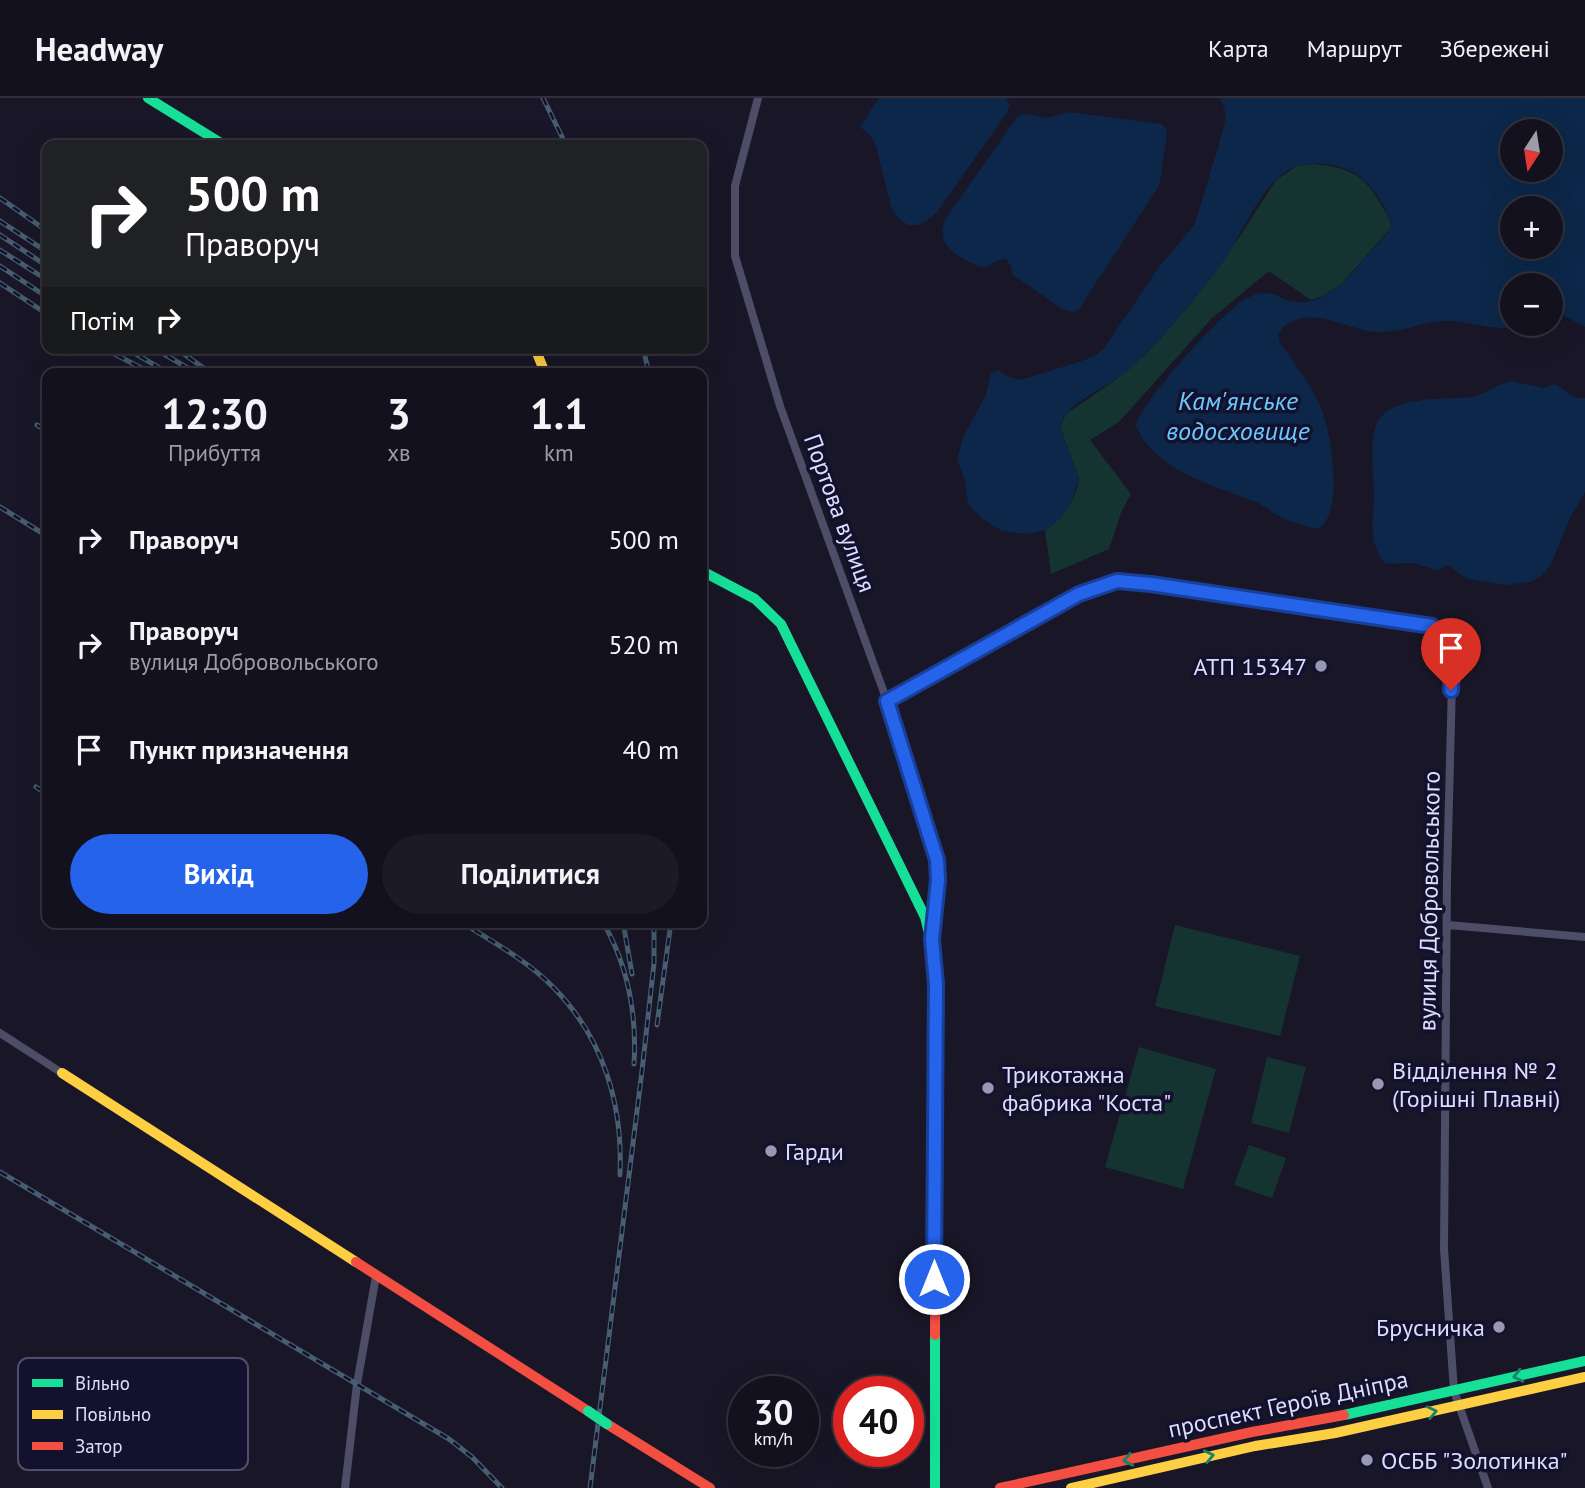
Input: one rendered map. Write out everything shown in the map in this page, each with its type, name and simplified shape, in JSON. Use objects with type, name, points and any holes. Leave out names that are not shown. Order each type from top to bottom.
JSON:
[{"type":"street","points":[[148,98],[216,140]]},
{"type":"street","name":"Портова вулиця","points":[[758,98],[736,186],[735,256],[780,406],[887,701],[937,860],[938,889],[932,939]]},
{"type":"street","name":"Портова вулиця","points":[[707,573],[750,594],[772,612],[781,624],[925,916],[932,939],[936,984],[935,1488]]},
{"type":"street","name":"вулиця Добровольського","points":[[887,701],[1079,594],[1117,581],[1432,626],[1453,644],[1444,1249],[1454,1391],[1488,1488]]},
{"type":"street","points":[[1448,925],[1585,937]]},
{"type":"street","points":[[0,1033],[710,1488]]},
{"type":"street","points":[[345,1488],[357,1384],[376,1276]]},
{"type":"street","name":"проспект Героїв Дніпра","points":[[1000,1488],[1585,1361]]},
{"type":"street","name":"проспект Героїв Дніпра","points":[[1071,1488],[1255,1446],[1335,1433],[1585,1377]]},
{"type":"green space","points":[[1313,164],[1336,167],[1360,178],[1386,212],[1391,228],[1341,284],[1325,295],[1311,300],[1269,271],[1212,318],[1119,422],[1090,440],[1131,494],[1121,513],[1109,549],[1051,574],[1045,530],[1068,508],[1079,478],[1060,427],[1066,414],[1114,381],[1144,356],[1167,331],[1240,236],[1276,180],[1297,166]]},
{"type":"green space","points":[[1175,925],[1300,956],[1280,1036],[1155,1006]]},
{"type":"green space","points":[[1139,1047],[1216,1069],[1183,1189],[1105,1167]]},
{"type":"green space","points":[[1267,1057],[1306,1067],[1289,1133],[1251,1123]]},
{"type":"green space","points":[[1249,1145],[1286,1158],[1272,1198],[1234,1185]]},
{"type":"water","points":[[879,98],[1006,98],[1010,106],[937,212],[918,225],[907,224],[901,220],[891,207],[876,145],[870,135],[860,127]]},
{"type":"water","name":"Кам'янське водосховище","points":[[1221,98],[1585,98],[1585,327],[1563,315],[1563,273],[1500,273],[1500,328],[1441,321],[1378,332],[1321,318],[1298,319],[1288,324],[1282,329],[1279,341],[1320,405],[1331,451],[1331,507],[1326,520],[1318,529],[1297,524],[1258,503],[1206,483],[1172,466],[1145,442],[1136,426],[1151,399],[1184,358],[1221,319],[1247,298],[1269,293],[1290,301],[1309,302],[1329,293],[1339,286],[1391,228],[1388,214],[1379,199],[1358,175],[1333,165],[1294,167],[1276,179],[1267,190],[1223,262],[1155,344],[1126,372],[1083,399],[1063,419],[1060,427],[1079,478],[1071,502],[1061,518],[1045,530],[1028,534],[1002,531],[981,518],[968,504],[965,481],[957,459],[964,435],[986,395],[991,373],[998,370],[1008,377],[1021,380],[1082,361],[1096,355],[1105,347],[1159,267],[1195,224],[1226,115]]},
{"type":"water","points":[[1068,112],[1161,124],[1167,135],[1159,186],[1079,309],[1074,312],[1062,309],[1012,274],[1006,259],[983,267],[962,258],[947,245],[942,233],[946,218],[1018,116],[1024,114],[1046,118]]},
{"type":"water","name":"Кам'янське водосховище","points":[[1512,381],[1543,388],[1555,384],[1572,396],[1585,398],[1585,492],[1570,518],[1551,564],[1542,576],[1530,582],[1504,585],[1466,578],[1447,565],[1438,570],[1412,563],[1386,564],[1376,549],[1373,533],[1373,444],[1375,428],[1381,417],[1403,404],[1472,397]]},
{"type":"railway","points":[[543,98],[564,140]]},
{"type":"railway","points":[[0,198],[42,227]]},
{"type":"railway","points":[[0,221],[42,249]]},
{"type":"railway","points":[[0,235],[42,263]]},
{"type":"railway","points":[[0,250],[42,277]]},
{"type":"railway","points":[[0,266],[42,294]]},
{"type":"railway","points":[[0,283],[42,311]]},
{"type":"railway","points":[[115,354],[141,368]]},
{"type":"railway","points":[[136,354],[160,368]]},
{"type":"railway","points":[[164,354],[188,368]]},
{"type":"railway","points":[[184,354],[204,368]]},
{"type":"railway","points":[[644,354],[648,368]]},
{"type":"railway","points":[[37,425],[42,428]]},
{"type":"railway","points":[[0,507],[42,533]]},
{"type":"railway","points":[[36,787],[42,791]]},
{"type":"railway","points":[[471,928],[510,952],[544,978],[586,1029],[598,1051],[614,1099],[620,1175]]},
{"type":"railway","points":[[606,928],[619,956],[629,991],[634,1027],[634,1064]]},
{"type":"railway","points":[[624,928],[632,974]]},
{"type":"railway","points":[[590,1488],[642,1071],[654,963],[654,928]]},
{"type":"railway","points":[[657,1025],[670,928]]},
{"type":"railway","points":[[0,1172],[449,1439],[472,1457],[502,1488]]},
{"type":"traffic: fast","points":[[148,98],[216,140]]},
{"type":"traffic: fast","points":[[707,574],[755,599],[781,624],[925,917],[936,961],[936,1019]]},
{"type":"traffic: fast","points":[[935,1335],[935,1488]]},
{"type":"traffic: fast","points":[[1344,1415],[1585,1361]]},
{"type":"traffic: fast","points":[[588,1411],[607,1424]]},
{"type":"traffic: slow","points":[[537,354],[543,368]]},
{"type":"traffic: slow","points":[[62,1073],[356,1262]]},
{"type":"traffic: slow","points":[[1071,1488],[1255,1446],[1335,1433],[1585,1377]]},
{"type":"traffic: jam","points":[[935,1335],[936,1019]]},
{"type":"traffic: jam","points":[[356,1262],[588,1411]]},
{"type":"traffic: jam","points":[[1000,1488],[1252,1432],[1344,1415]]},
{"type":"traffic: jam","points":[[607,1424],[710,1488]]},
{"type":"place","name":"АТП 15347","points":[[1321,666]]},
{"type":"place","name":"Відділення № 2 (Горішні Плавні)","points":[[1378,1084]]},
{"type":"place","name":"Трикотажна фабрика \"Коста\"","points":[[988,1088]]},
{"type":"place","name":"Гарди","points":[[771,1151]]},
{"type":"place","name":"Брусничка","points":[[1499,1327]]},
{"type":"place","name":"ОСББ \"Золотинка\"","points":[[1367,1460]]},
{"type":"route","points":[[934,1279],[936,961],[932,939],[937,897],[937,860],[887,701],[1079,594],[1117,581],[1432,626],[1453,644],[1451,690]]}]
